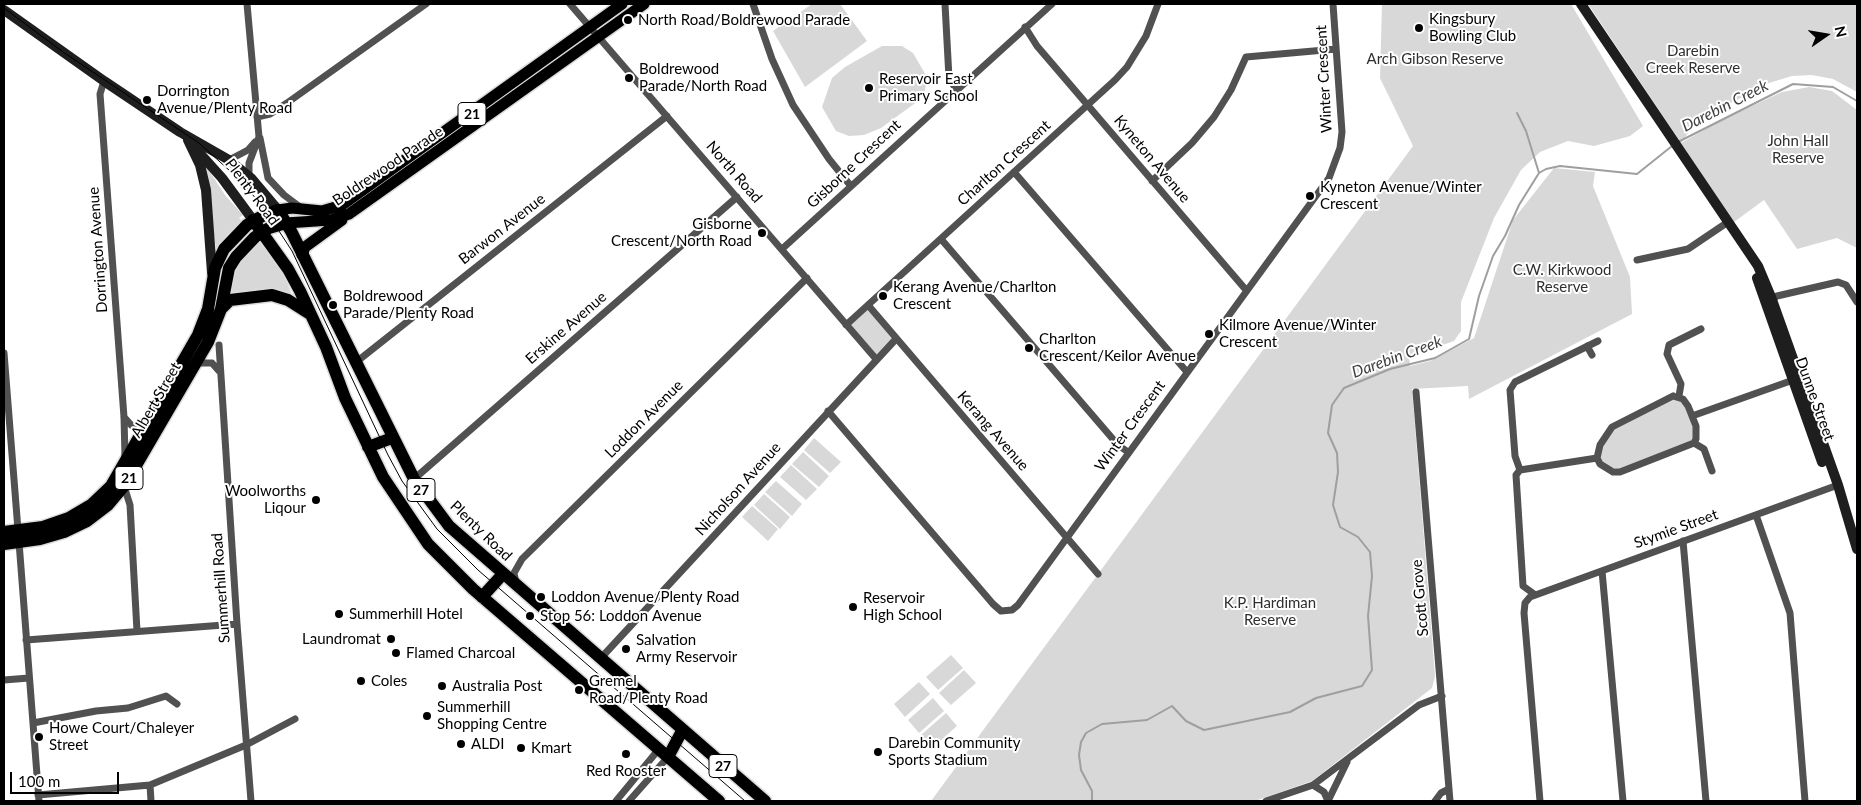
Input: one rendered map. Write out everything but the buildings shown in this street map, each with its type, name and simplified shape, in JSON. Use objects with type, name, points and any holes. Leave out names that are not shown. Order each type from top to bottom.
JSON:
[{"type":"highway","name":"Plenty Road","points":[[278,210],[286,222],[414,479],[449,526],[516,587],[765,801]]},
{"type":"highway","name":"Albert Street","points":[[4,544],[18,536],[69,518],[91,505],[110,486],[124,466],[198,335],[208,309],[212,279],[218,259],[227,244],[253,220],[278,210]]},
{"type":"highway","name":"Plenty Road","points":[[253,220],[288,269],[312,315],[345,398],[368,447],[396,500],[428,544],[482,597],[719,801]]},
{"type":"highway","name":"Albert Street","points":[[4,532],[18,536],[64,532],[87,521],[108,505],[124,486],[208,342],[221,310],[229,268],[242,249],[262,232],[286,222]]},
{"type":"highway","points":[[221,310],[225,304],[232,300],[272,295],[288,300],[312,315]]},
{"type":"highway","points":[[368,447],[392,438]]},
{"type":"highway","points":[[482,597],[502,574]]},
{"type":"highway","points":[[664,753],[682,731]]},
{"type":"main road","name":"Boldrewood Parade","points":[[286,222],[331,220],[349,214],[622,4]]},
{"type":"main road","name":"Boldrewood Parade","points":[[278,210],[305,209],[322,211],[342,205],[600,36],[644,4]]},
{"type":"main road","name":"Dunne Street","points":[[1581,4],[1749,256],[1758,266],[1772,299],[1796,379]]},
{"type":"main road","name":"Plenty Road","points":[[4,10],[104,82],[180,132],[229,160],[249,176],[278,210]]},
{"type":"main road","name":"Plenty Road","points":[[180,132],[222,178],[253,220]]},
{"type":"main road","points":[[188,140],[200,165],[206,190],[212,279]]},
{"type":"main road","points":[[302,255],[306,247],[349,214]]},
{"type":"main road","name":"Dunne Street","points":[[1749,256],[1767,310],[1796,379],[1857,550]]},
{"type":"street","points":[[247,4],[257,117],[267,175],[284,195],[305,209]]},
{"type":"street","points":[[257,117],[270,114],[287,104],[426,4]]},
{"type":"street","name":"North Road","points":[[570,4],[600,36],[876,359]]},
{"type":"street","points":[[754,4],[772,60],[793,105],[819,146],[850,185]]},
{"type":"street","points":[[945,4],[950,82],[959,87]]},
{"type":"street","name":"Gisborne Crescent","points":[[1033,20],[1046,4]]},
{"type":"street","name":"Gisborne Crescent","points":[[782,249],[850,185],[1052,4]]},
{"type":"street","name":"Charlton Crescent","points":[[846,324],[1088,105],[1127,67],[1146,36],[1158,4]]},
{"type":"street","name":"Winter Crescent","points":[[828,411],[998,609],[1008,611],[1018,605],[1329,178],[1334,167],[1342,132],[1333,4]]},
{"type":"street","name":"Kyneton Avenue","points":[[1023,29],[1246,290]]},
{"type":"street","points":[[1152,181],[1192,144],[1214,117],[1231,90],[1246,57],[1336,49]]},
{"type":"street","name":"Dorrington Avenue","points":[[104,82],[100,94],[124,418],[124,466]]},
{"type":"street","name":"Barwon Avenue","points":[[355,363],[667,116]]},
{"type":"street","points":[[229,160],[252,147],[259,133]]},
{"type":"street","points":[[249,176],[249,163],[259,133]]},
{"type":"street","points":[[1014,172],[1187,372]]},
{"type":"street","name":"Erskine Avenue","points":[[414,479],[737,197]]},
{"type":"street","points":[[1637,260],[1688,250],[1728,222]]},
{"type":"street","points":[[941,239],[1118,445],[1128,452]]},
{"type":"street","name":"Loddon Avenue","points":[[516,587],[514,573],[522,559],[807,278]]},
{"type":"street","points":[[1767,310],[1772,299],[1777,296],[1838,282],[1846,285],[1857,302]]},
{"type":"street","name":"Kerang Avenue","points":[[868,305],[1098,574]]},
{"type":"street","points":[[1679,396],[1681,384],[1667,354],[1669,345],[1701,329]]},
{"type":"street","name":"Nicholson Avenue","points":[[600,659],[896,339]]},
{"type":"street","points":[[1520,470],[1515,456],[1510,390],[1516,382],[1598,341]]},
{"type":"street","name":"Summerhill Road","points":[[219,345],[237,624],[251,801]]},
{"type":"street","points":[[1587,346],[1592,355]]},
{"type":"street","points":[[4,353],[39,798],[150,785],[246,745],[295,719]]},
{"type":"street","points":[[196,363],[212,363],[220,373]]},
{"type":"street","points":[[1692,416],[1796,379]]},
{"type":"street","name":"Scott Grove","points":[[1416,392],[1450,801]]},
{"type":"street","points":[[1597,458],[1600,445],[1612,427],[1673,396],[1679,396],[1688,406],[1697,432],[1694,443]]},
{"type":"street","points":[[124,418],[132,426],[146,427]]},
{"type":"street","points":[[1597,458],[1606,468],[1620,472],[1694,443]]},
{"type":"street","points":[[1694,443],[1704,449],[1712,471]]},
{"type":"street","points":[[1534,594],[1523,586],[1516,475],[1520,470],[1597,458]]},
{"type":"street","points":[[124,486],[130,505],[137,632]]},
{"type":"street","name":"Stymie Street","points":[[1540,801],[1525,603],[1534,594],[1835,486]]},
{"type":"street","points":[[1756,515],[1790,613],[1794,635],[1805,801]]},
{"type":"street","points":[[1683,541],[1706,801]]},
{"type":"street","points":[[1602,570],[1623,801]]},
{"type":"street","points":[[26,640],[237,624]]},
{"type":"street","points":[[4,680],[29,678]]},
{"type":"street","points":[[33,723],[96,711],[128,708],[166,696],[177,704]]},
{"type":"street","points":[[1266,801],[1313,785],[1419,705],[1442,696]]},
{"type":"street","points":[[616,801],[664,753]]},
{"type":"street","points":[[629,801],[664,753]]},
{"type":"street","points":[[1328,801],[1349,759]]},
{"type":"street","points":[[150,785],[151,801]]},
{"type":"street","points":[[1313,785],[1324,792],[1328,801]]},
{"type":"street","points":[[1435,801],[1441,793],[1449,789]]},
{"type":"green space","points":[[812,4],[840,4],[867,41],[805,87],[773,31]]},
{"type":"green space","name":"K.P. Hardiman Reserve","points":[[1382,4],[1571,4],[1643,126],[1630,136],[1594,146],[1568,141],[1540,152],[1521,170],[1494,218],[1461,302],[1461,331],[1454,341],[1421,353],[1409,355],[1410,366],[1430,361],[1474,338],[1513,220],[1554,168],[1595,172],[1593,186],[1630,277],[1632,314],[1469,399],[1468,386],[1412,389],[1435,676],[1432,688],[1312,781],[1255,801],[931,801],[1413,146],[1380,78]]},
{"type":"green space","name":"Darebin Creek Reserve","points":[[1588,4],[1857,4],[1857,92],[1833,79],[1812,75],[1792,76],[1769,83],[1697,121],[1681,143]]},
{"type":"green space","points":[[882,46],[902,46],[913,53],[927,77],[925,91],[914,104],[881,128],[864,135],[849,136],[836,131],[822,107],[832,78],[845,67]]},
{"type":"green space","name":"John Hall Reserve","points":[[1809,87],[1832,91],[1857,110],[1857,248],[1837,238],[1797,249],[1764,200],[1734,222],[1681,143],[1722,120],[1782,92]]},
{"type":"green space","points":[[204,166],[206,166],[225,195],[243,215],[239,218],[242,221],[216,249]]},
{"type":"green space","points":[[260,241],[284,275],[294,300],[277,290],[259,289],[227,295],[234,271],[249,249]]},
{"type":"green space","points":[[868,305],[896,339],[876,359],[846,325]]},
{"type":"green space","points":[[1673,398],[1681,400],[1694,427],[1694,438],[1690,443],[1620,469],[1608,467],[1599,459],[1602,446],[1613,428]]},
{"type":"green space","points":[[814,438],[841,462],[830,473],[804,450]]},
{"type":"green space","points":[[803,452],[829,476],[819,487],[792,464]]},
{"type":"green space","points":[[791,465],[817,489],[806,500],[780,477]]},
{"type":"green space","points":[[776,481],[802,504],[792,516],[765,492]]},
{"type":"green space","points":[[764,494],[790,517],[780,529],[754,505]]},
{"type":"green space","points":[[752,506],[778,529],[768,541],[742,517]]},
{"type":"green space","points":[[951,655],[963,668],[938,690],[926,677]]},
{"type":"green space","points":[[964,670],[976,683],[951,705],[939,693]]},
{"type":"green space","points":[[919,682],[930,694],[905,717],[894,704]]},
{"type":"green space","points":[[933,698],[944,711],[919,733],[908,720]]},
{"type":"green space","points":[[946,713],[957,726],[932,748],[921,735]]},
{"type":"waterway","name":"Darebin Creek","points":[[1678,142],[1793,84],[1833,87],[1857,101]]},
{"type":"waterway","points":[[1517,113],[1526,131],[1539,173]]},
{"type":"waterway","name":"Darebin Creek","points":[[1092,801],[1092,791],[1081,770],[1079,755],[1081,742],[1086,733],[1102,724],[1147,720],[1172,706],[1186,721],[1204,730],[1290,712],[1316,698],[1362,686],[1372,670],[1368,616],[1372,576],[1370,552],[1358,537],[1340,527],[1333,505],[1338,472],[1337,453],[1328,433],[1332,405],[1344,388],[1390,369],[1435,358],[1469,339],[1479,296],[1493,256],[1505,236],[1519,205],[1539,173],[1546,169],[1560,166],[1637,174],[1672,146]]},
{"type":"tram line","points":[[4,8],[63,52],[199,143],[240,180],[264,208],[292,251],[388,455],[402,481],[437,529],[478,570],[745,801]]},
{"type":"place","name":"North Road/Boldrewood Parade","points":[[628,20]]},
{"type":"place","name":"Kingsbury Bowling Club","points":[[1419,28]]},
{"type":"place","name":"Boldrewood Parade/North Road","points":[[629,78]]},
{"type":"place","name":"Reservoir East Primary School","points":[[869,88]]},
{"type":"place","name":"Dorrington Avenue/Plenty Road","points":[[147,100]]},
{"type":"place","name":"Kyneton Avenue/Winter Crescent","points":[[1310,196]]},
{"type":"place","name":"Gisborne Crescent/North Road","points":[[762,233]]},
{"type":"place","name":"Kerang Avenue/Charlton Crescent","points":[[883,296]]},
{"type":"place","name":"Boldrewood Parade/Plenty Road","points":[[333,305]]},
{"type":"place","name":"Kilmore Avenue/Winter Crescent","points":[[1209,334]]},
{"type":"place","name":"Charlton Crescent/Keilor Avenue","points":[[1029,348]]},
{"type":"place","name":"Woolworths Liqour","points":[[316,500]]},
{"type":"place","name":"Loddon Avenue/Plenty Road","points":[[541,597]]},
{"type":"place","name":"Reservoir High School","points":[[853,607]]},
{"type":"place","name":"Summerhill Hotel","points":[[339,614]]},
{"type":"place","name":"Stop 56: Loddon Avenue","points":[[530,616]]},
{"type":"place","name":"Laundromat","points":[[391,639]]},
{"type":"place","name":"Salvation Army Reservoir","points":[[626,649]]},
{"type":"place","name":"Flamed Charcoal","points":[[396,653]]},
{"type":"place","name":"Coles","points":[[361,681]]},
{"type":"place","name":"Australia Post","points":[[442,686]]},
{"type":"place","name":"Gremel Road/Plenty Road","points":[[579,690]]},
{"type":"place","name":"Summerhill Shopping Centre","points":[[427,716]]},
{"type":"place","name":"Howe Court/Chaleyer Street","points":[[39,737]]},
{"type":"place","name":"ALDI","points":[[461,744]]},
{"type":"place","name":"Kmart","points":[[521,748]]},
{"type":"place","name":"Darebin Community Sports Stadium","points":[[878,752]]},
{"type":"place","name":"Red Rooster","points":[[626,754]]},
{"type":"park label","name":"Arch Gibson Reserve","points":[[1435,59]]},
{"type":"park label","name":"C.W. Kirkwood Reserve","points":[[1562,278]]}]
